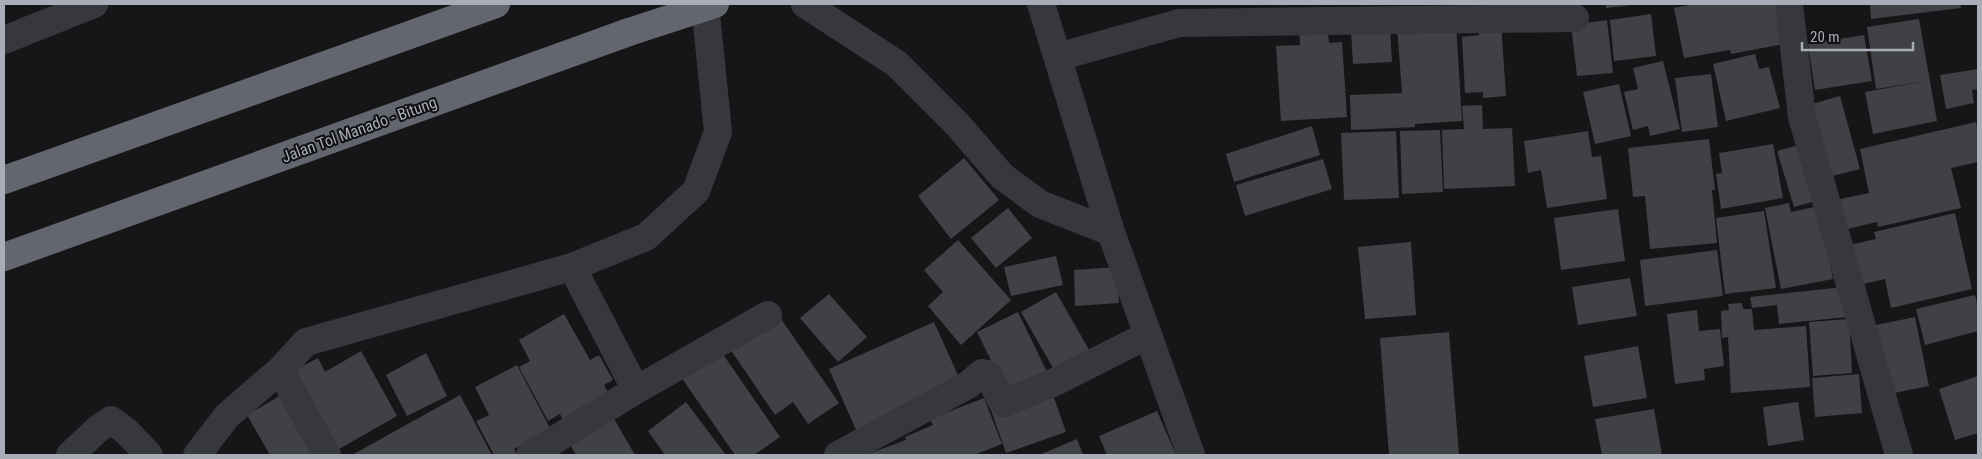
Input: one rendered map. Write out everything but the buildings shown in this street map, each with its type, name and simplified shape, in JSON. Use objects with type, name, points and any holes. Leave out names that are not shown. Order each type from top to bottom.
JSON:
[{"type":"highway","points":[[4,180],[496,4]]},
{"type":"highway","name":"Jalan Tol Manado - Bitung","points":[[4,257],[629,32],[715,4]]},
{"type":"street","points":[[4,40],[94,4]]},
{"type":"street","points":[[197,455],[227,416],[280,370],[306,342],[572,267],[646,238],[696,191],[718,132],[705,4]]},
{"type":"street","points":[[805,4],[897,64],[958,124],[1002,176],[1040,204],[1111,232]]},
{"type":"street","points":[[1041,4],[1111,232],[1191,455]]},
{"type":"street","points":[[1789,4],[1802,117],[1899,455]]},
{"type":"street","points":[[1058,58],[1179,23],[1575,18]]},
{"type":"street","points":[[572,267],[636,390]]},
{"type":"street","points":[[530,455],[636,390],[768,315]]},
{"type":"street","points":[[838,455],[968,385],[982,373],[988,374],[1002,402],[1005,403],[1057,381],[1148,335]]},
{"type":"street","points":[[280,370],[327,455]]},
{"type":"street","points":[[70,455],[99,428],[111,420],[126,430],[149,455]]}]
